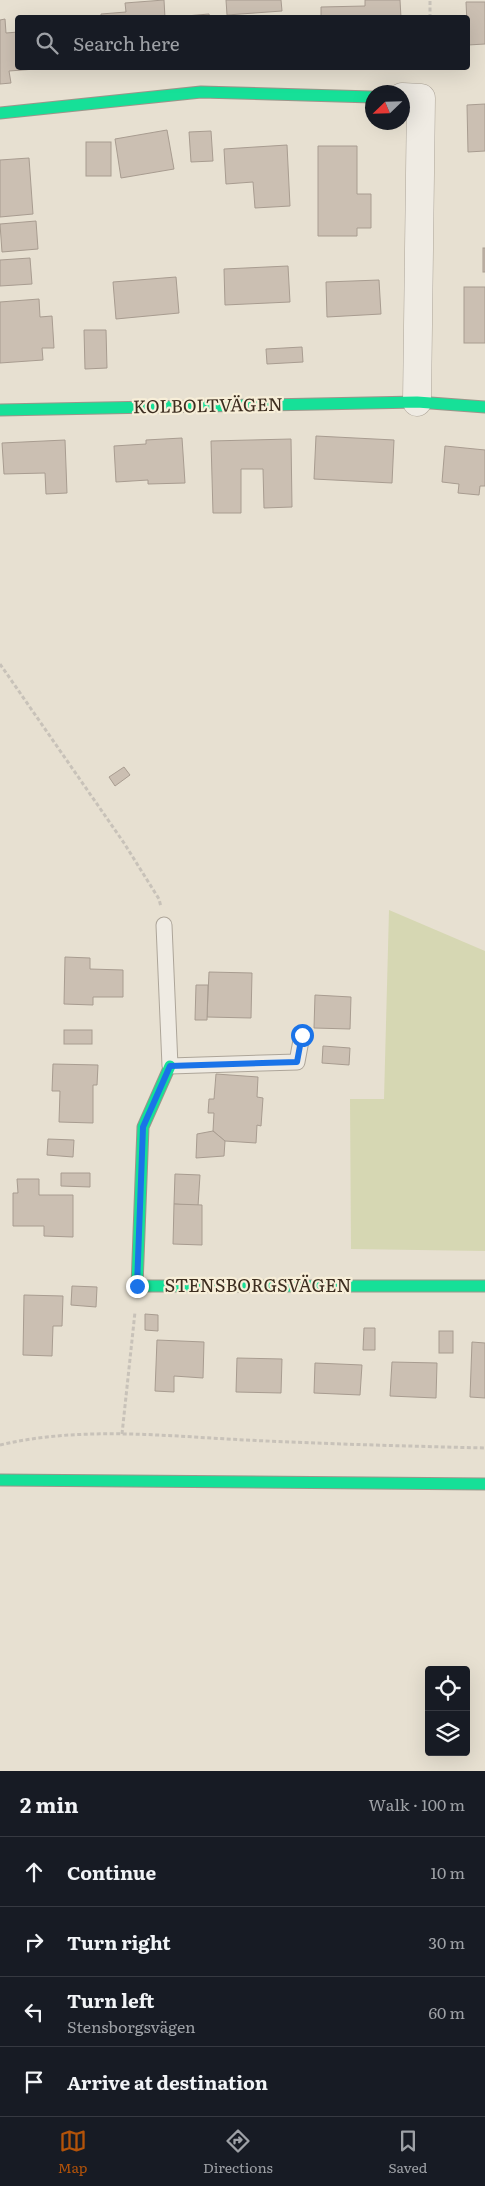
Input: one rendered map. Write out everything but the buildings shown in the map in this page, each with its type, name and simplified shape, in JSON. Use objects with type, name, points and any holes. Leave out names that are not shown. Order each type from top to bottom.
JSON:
[{"type":"street","points":[[0,113],[201,92],[365,97]]},
{"type":"street","points":[[410,97],[422,98],[417,402]]},
{"type":"street","name":"KOLBOLTVÄGEN","points":[[0,410],[417,402],[485,407]]},
{"type":"street","points":[[137,1286],[143,1127],[170,1066]]},
{"type":"street","name":"STENSBORGSVÄGEN","points":[[137,1286],[485,1286]]},
{"type":"street","points":[[0,1480],[485,1484]]},
{"type":"lane","points":[[164,924],[170,1066],[297,1062],[302,1035]]},
{"type":"path","points":[[430,0],[430,15]]},
{"type":"path","points":[[0,664],[124,843],[159,899],[164,924]]},
{"type":"path","points":[[122,1434],[137,1286]]},
{"type":"path","points":[[0,1445],[28,1438],[122,1434],[334,1444],[485,1448]]},
{"type":"green space","points":[[389,910],[485,951],[485,1251],[351,1249],[350,1099],[384,1099]]},
{"type":"traffic: fast","points":[[0,113],[201,92],[365,97]]},
{"type":"traffic: fast","points":[[0,410],[417,402],[485,407]]},
{"type":"traffic: fast","points":[[170,1066],[143,1127],[137,1286],[485,1286]]},
{"type":"traffic: fast","points":[[0,1480],[485,1484]]},
{"type":"route","points":[[137,1286],[143,1127],[170,1066],[297,1062],[302,1035]]}]
